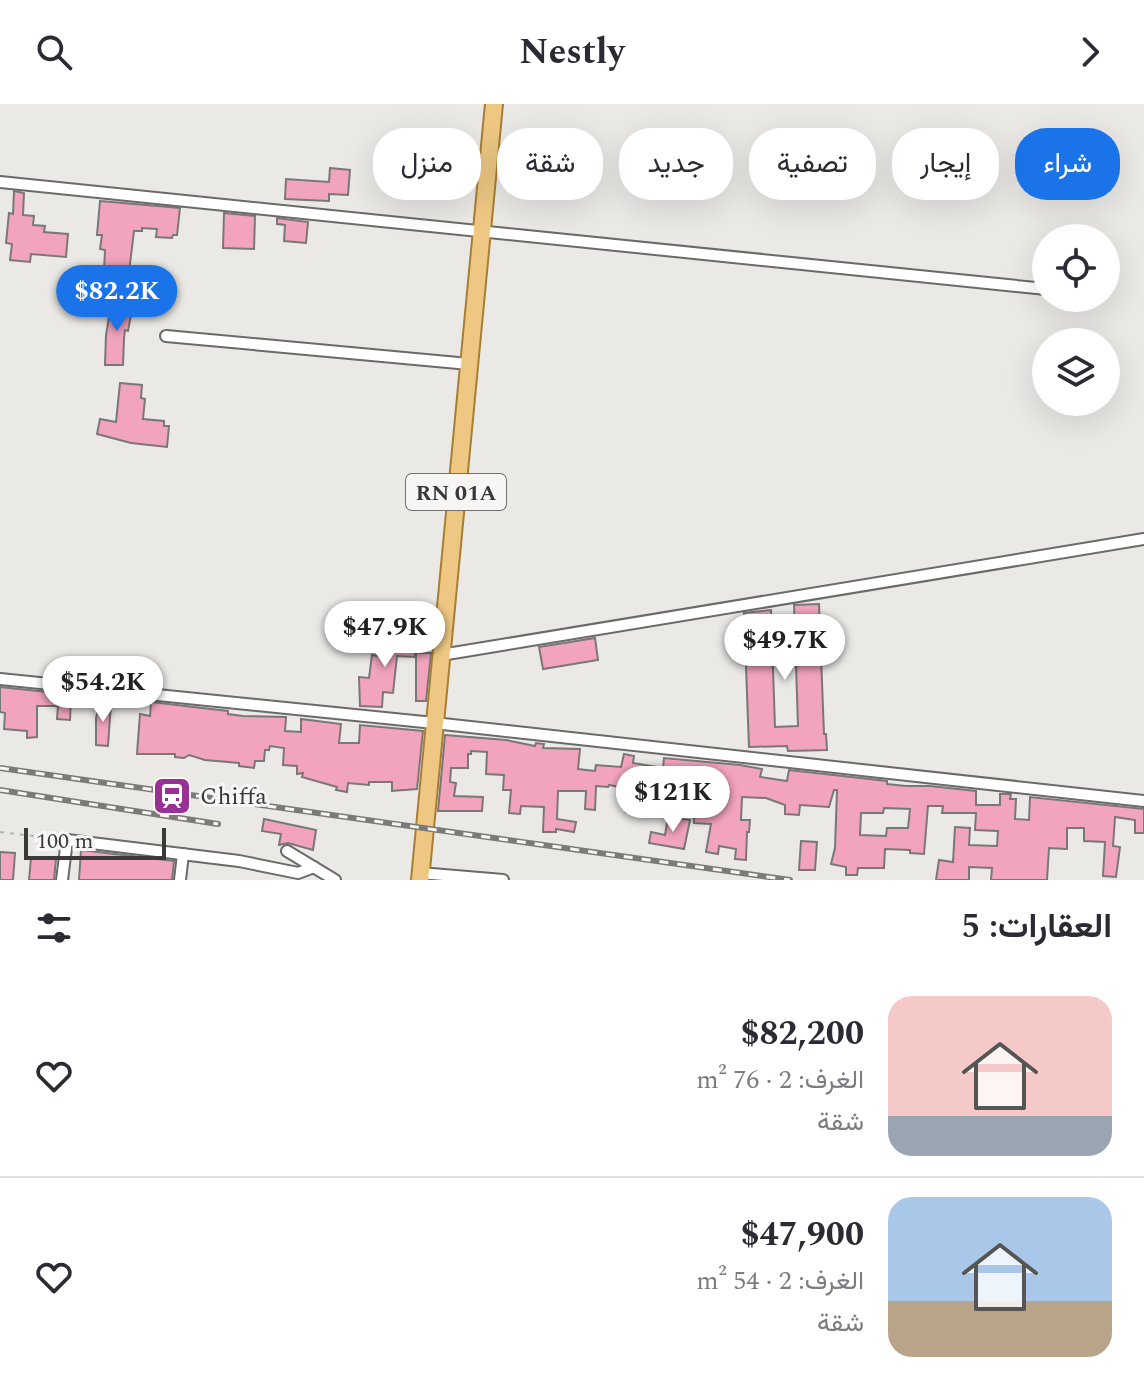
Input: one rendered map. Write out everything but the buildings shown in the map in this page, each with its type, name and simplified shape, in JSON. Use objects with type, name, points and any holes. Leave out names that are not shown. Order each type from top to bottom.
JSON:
[{"type":"main road","name":"RN 01A","points":[[420,876],[494,104]]},
{"type":"street","points":[[0,182],[1032,288]]},
{"type":"street","points":[[166,336],[469,364]]},
{"type":"street","points":[[441,655],[1144,539]]},
{"type":"street","points":[[0,679],[1144,801]]},
{"type":"street","points":[[62,880],[67,840],[183,854],[298,873],[314,867]]},
{"type":"street","points":[[287,851],[335,880]]},
{"type":"street","points":[[180,880],[183,854]]},
{"type":"street","points":[[420,876],[503,880]]},
{"type":"path","points":[[0,832],[67,840]]},
{"type":"railway","points":[[0,768],[790,880]]},
{"type":"railway","points":[[0,790],[218,824]]},
{"type":"place","name":"Chiffa","points":[[172,796]]}]
